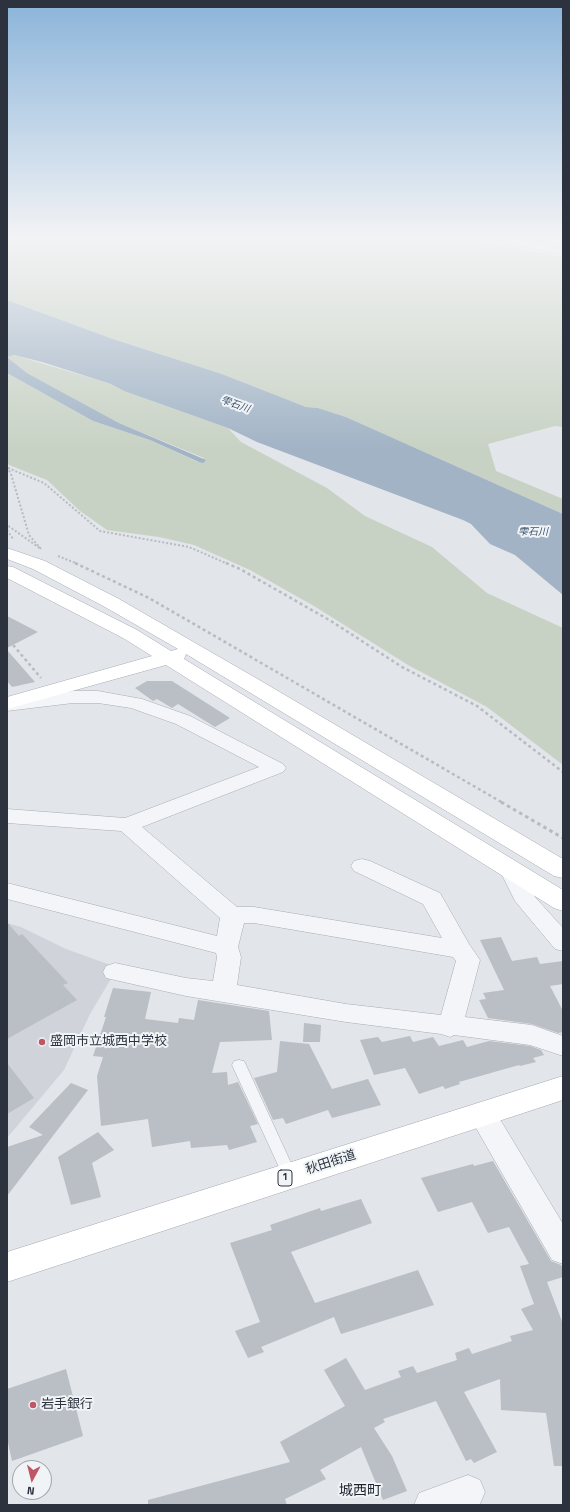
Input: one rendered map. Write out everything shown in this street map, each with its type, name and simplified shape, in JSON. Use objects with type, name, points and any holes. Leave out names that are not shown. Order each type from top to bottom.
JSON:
[{"type":"street","points":[[7,552],[39,565],[112,603],[563,870]]},
{"type":"street","points":[[7,571],[123,630],[563,902]]},
{"type":"street","points":[[7,704],[127,671],[193,650]]},
{"type":"street","points":[[7,704],[73,697],[98,697],[135,703],[183,720],[276,768],[127,825],[7,816]]},
{"type":"street","points":[[127,825],[232,915],[254,915],[460,950]]},
{"type":"street","points":[[362,866],[432,899],[460,950],[468,960],[450,1027]]},
{"type":"street","points":[[510,869],[526,901],[563,943]]},
{"type":"street","points":[[7,891],[226,948]]},
{"type":"street","points":[[224,992],[229,957],[226,948],[232,927],[232,915]]},
{"type":"street","points":[[115,972],[186,987],[224,992],[346,1014],[450,1027],[532,1035],[563,1046]]},
{"type":"street","name":"秋田街道","points":[[7,1267],[563,1088]]},
{"type":"street","points":[[482,1114],[563,1251]]},
{"type":"street","points":[[431,1505],[468,1492]]},
{"type":"lane","points":[[239,1065],[290,1176]]},
{"type":"path","points":[[7,467],[11,474],[29,535],[41,549]]},
{"type":"path","points":[[7,467],[44,484],[75,512],[100,531],[189,547],[240,569],[331,621],[402,667],[477,706],[563,772]]},
{"type":"path","points":[[7,524],[41,549],[48,551]]},
{"type":"path","points":[[54,554],[93,570],[149,598],[271,667],[563,838]]},
{"type":"path","points":[[7,644],[14,646],[45,682]]},
{"type":"shaded area","name":"盛岡市立城西中学校","points":[[7,923],[21,927],[66,949],[116,967],[112,977],[90,1014],[64,1070],[7,1138]]},
{"type":"green space","points":[[25,307],[563,307],[563,427],[555,426],[488,444],[496,471],[563,499],[563,514],[346,417],[318,408],[306,407],[222,374],[113,339]]},
{"type":"green space","points":[[14,355],[111,384],[124,391],[228,428],[241,442],[327,488],[365,516],[432,547],[487,593],[563,628],[563,765],[487,707],[408,665],[314,606],[250,570],[194,545],[159,537],[107,530],[80,511],[47,480],[9,465],[7,463],[7,373],[93,421],[150,440],[198,462],[204,458],[119,423],[27,373],[7,357]]},
{"type":"water","name":"雫石川","points":[[7,307],[25,307],[113,339],[222,374],[306,407],[318,408],[346,417],[563,514],[563,595],[515,555],[490,544],[471,524],[463,520],[257,442],[228,428],[124,391],[111,384],[42,362],[14,355],[7,357]]},
{"type":"water","points":[[7,357],[27,373],[119,423],[206,460],[203,463],[199,462],[150,440],[93,421],[7,373]]},
{"type":"building","points":[[7,616],[38,632],[7,648]]},
{"type":"building","points":[[7,650],[35,682],[12,687],[7,681]]},
{"type":"building","points":[[147,681],[172,681],[230,718],[215,727],[178,704],[172,708],[157,699],[153,701],[135,688]]},
{"type":"building","points":[[7,922],[19,936],[22,934],[68,983],[63,985],[77,1000],[7,1039]]},
{"type":"building","points":[[501,937],[512,961],[537,957],[540,964],[563,961],[563,984],[550,986],[563,1011],[563,1032],[558,1033],[532,1024],[488,1018],[479,1000],[486,999],[483,993],[504,990],[480,940]]},
{"type":"building","points":[[113,988],[151,992],[145,1019],[178,1023],[179,1018],[194,1020],[198,1000],[269,1011],[272,1040],[220,1042],[212,1073],[227,1072],[228,1085],[238,1082],[258,1124],[250,1126],[257,1142],[229,1150],[227,1145],[191,1148],[190,1141],[152,1147],[148,1119],[101,1126],[97,1076],[103,1057],[93,1056],[106,1017],[104,1017]]},
{"type":"building","points":[[304,1023],[321,1025],[320,1042],[303,1042]]},
{"type":"building","points":[[410,1036],[413,1042],[433,1037],[439,1046],[463,1040],[467,1047],[489,1041],[530,1046],[541,1050],[544,1055],[533,1058],[536,1062],[519,1065],[459,1082],[460,1084],[445,1089],[443,1086],[419,1094],[405,1068],[374,1075],[360,1040],[378,1037],[382,1042]]},
{"type":"building","points":[[280,1041],[309,1044],[332,1089],[368,1079],[381,1105],[332,1118],[328,1110],[286,1124],[283,1118],[273,1120],[254,1078],[277,1072]]},
{"type":"building","points":[[7,1063],[34,1098],[7,1114]]},
{"type":"building","points":[[71,1083],[88,1090],[7,1196],[7,1147],[43,1135],[29,1127]]},
{"type":"building","points":[[98,1132],[114,1150],[92,1163],[101,1197],[71,1205],[58,1157]]},
{"type":"building","points":[[493,1161],[551,1261],[561,1265],[563,1269],[563,1277],[547,1282],[563,1324],[563,1466],[554,1466],[546,1413],[501,1410],[500,1379],[464,1392],[497,1452],[474,1463],[471,1459],[466,1461],[436,1401],[383,1419],[385,1422],[374,1428],[392,1456],[407,1491],[383,1500],[361,1447],[320,1470],[326,1479],[285,1499],[287,1505],[148,1505],[148,1500],[290,1462],[280,1442],[345,1406],[324,1370],[346,1358],[365,1390],[401,1377],[398,1371],[413,1366],[417,1373],[457,1360],[455,1353],[469,1348],[472,1354],[512,1341],[510,1336],[533,1330],[521,1309],[534,1304],[520,1266],[529,1264],[509,1227],[488,1233],[472,1202],[438,1212],[421,1178],[473,1164],[474,1166]]},
{"type":"building","points":[[361,1199],[372,1223],[291,1252],[315,1303],[418,1270],[434,1305],[341,1334],[334,1317],[261,1347],[264,1352],[248,1358],[235,1331],[260,1322],[230,1243],[272,1230],[270,1225],[320,1208],[321,1211]]},
{"type":"building","points":[[66,1369],[83,1436],[12,1461],[7,1438],[7,1389]]},
{"type":"place","name":"盛岡市立城西中学校","points":[[42,1042]]},
{"type":"place","name":"岩手銀行","points":[[33,1405]]},
{"type":"district","name":"城西町","points":[[360,1492]]}]
